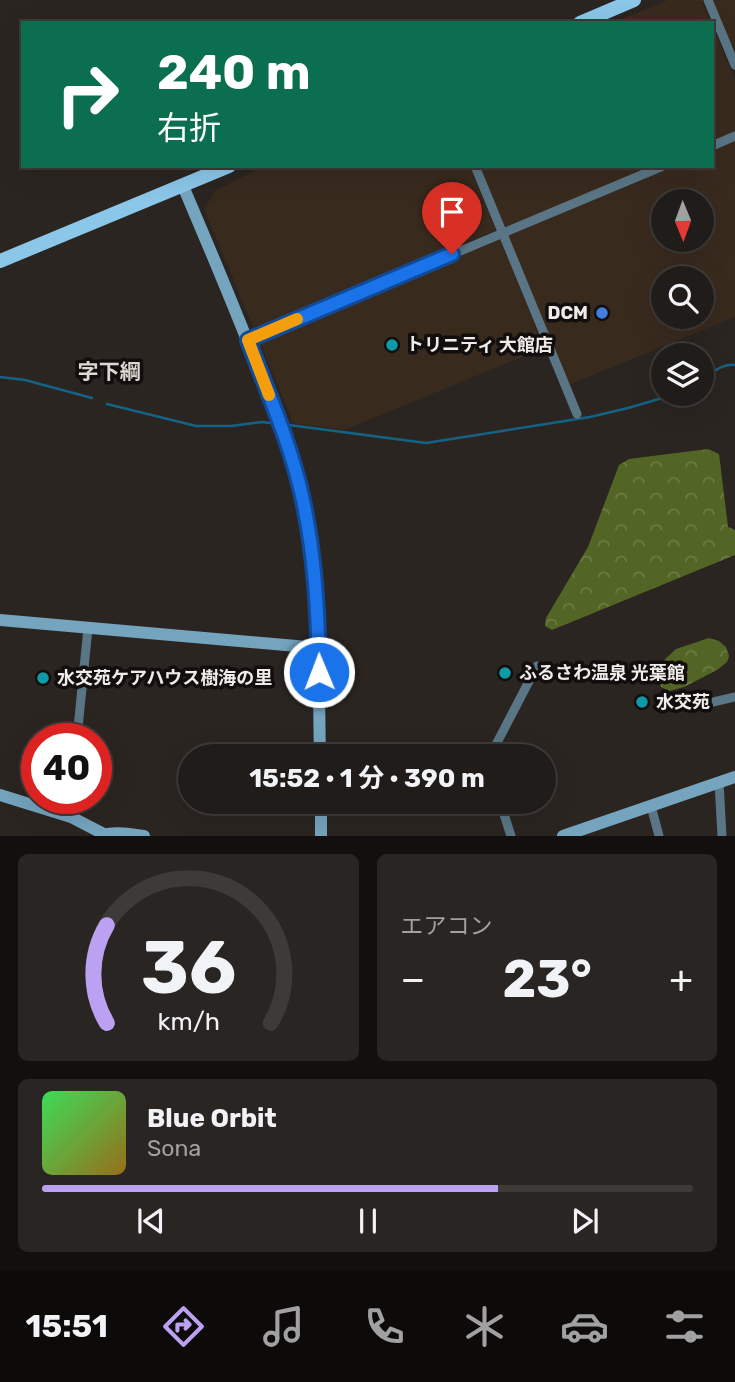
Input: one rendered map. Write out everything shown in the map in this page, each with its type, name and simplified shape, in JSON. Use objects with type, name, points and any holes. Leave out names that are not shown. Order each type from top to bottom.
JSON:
[{"type":"main road","points":[[585,21],[634,0]]},
{"type":"main road","points":[[0,261],[224,168]]},
{"type":"street","points":[[708,0],[735,65]]},
{"type":"street","points":[[714,145],[735,136]]},
{"type":"street","points":[[476,168],[577,414]]},
{"type":"street","points":[[248,340],[658,168]]},
{"type":"street","points":[[183,186],[248,340],[286,441],[302,495],[316,587],[320,744]]},
{"type":"street","points":[[0,620],[319,648]]},
{"type":"street","points":[[78,723],[88,628]]},
{"type":"street","points":[[496,744],[537,666]]},
{"type":"street","points":[[696,706],[735,697]]},
{"type":"street","points":[[563,836],[735,777]]},
{"type":"street","points":[[719,782],[722,836]]},
{"type":"street","points":[[0,795],[71,817],[102,835],[144,836]]},
{"type":"street","points":[[651,806],[659,836]]},
{"type":"street","points":[[321,814],[321,836]]},
{"type":"street","points":[[504,814],[512,836]]},
{"type":"shaded area","points":[[668,0],[702,0],[710,21],[617,21]]},
{"type":"shaded area","points":[[712,0],[735,0],[735,44],[731,46]]},
{"type":"shaded area","points":[[714,30],[735,80],[735,134],[714,142]]},
{"type":"shaded area","points":[[735,141],[735,317],[714,326],[714,266],[651,266],[651,329],[706,329],[671,343],[651,343],[651,351],[568,385],[507,235],[669,168],[714,168],[714,149]]},
{"type":"shaded area","points":[[260,168],[471,168],[496,230],[309,309],[253,327],[204,209],[216,190]]},
{"type":"shaded area","points":[[480,168],[651,168],[507,226],[503,225]]},
{"type":"shaded area","points":[[500,238],[543,346],[539,350],[344,430],[293,423],[260,343],[280,330]]},
{"type":"green space","points":[[708,449],[719,454],[728,527],[735,530],[735,555],[552,630],[545,626],[546,618],[588,547],[619,465],[629,459]]},
{"type":"green space","points":[[709,638],[726,647],[729,656],[727,662],[684,687],[669,691],[661,687],[658,670],[660,664],[676,649]]},
{"type":"waterway","points":[[714,371],[721,367],[735,365]]},
{"type":"waterway","points":[[0,377],[25,380],[92,398]]},
{"type":"waterway","points":[[289,425],[426,443],[590,417],[651,401]]},
{"type":"waterway","points":[[107,404],[196,426],[270,423]]},
{"type":"slow traffic","points":[[269,395],[248,340],[297,319]]},
{"type":"place","name":"DCM","points":[[602,313]]},
{"type":"place","name":"トリニティ 大館店","points":[[392,345]]},
{"type":"place","name":"ふるさわ温泉 光葉館","points":[[505,673]]},
{"type":"place","name":"水交苑ケアハウス樹海の里","points":[[43,678]]},
{"type":"place","name":"水交苑","points":[[642,702]]},
{"type":"district","name":"字下綱","points":[[109,371]]},
{"type":"route","points":[[319,672],[316,587],[302,495],[286,441],[248,340],[452,254]]}]
